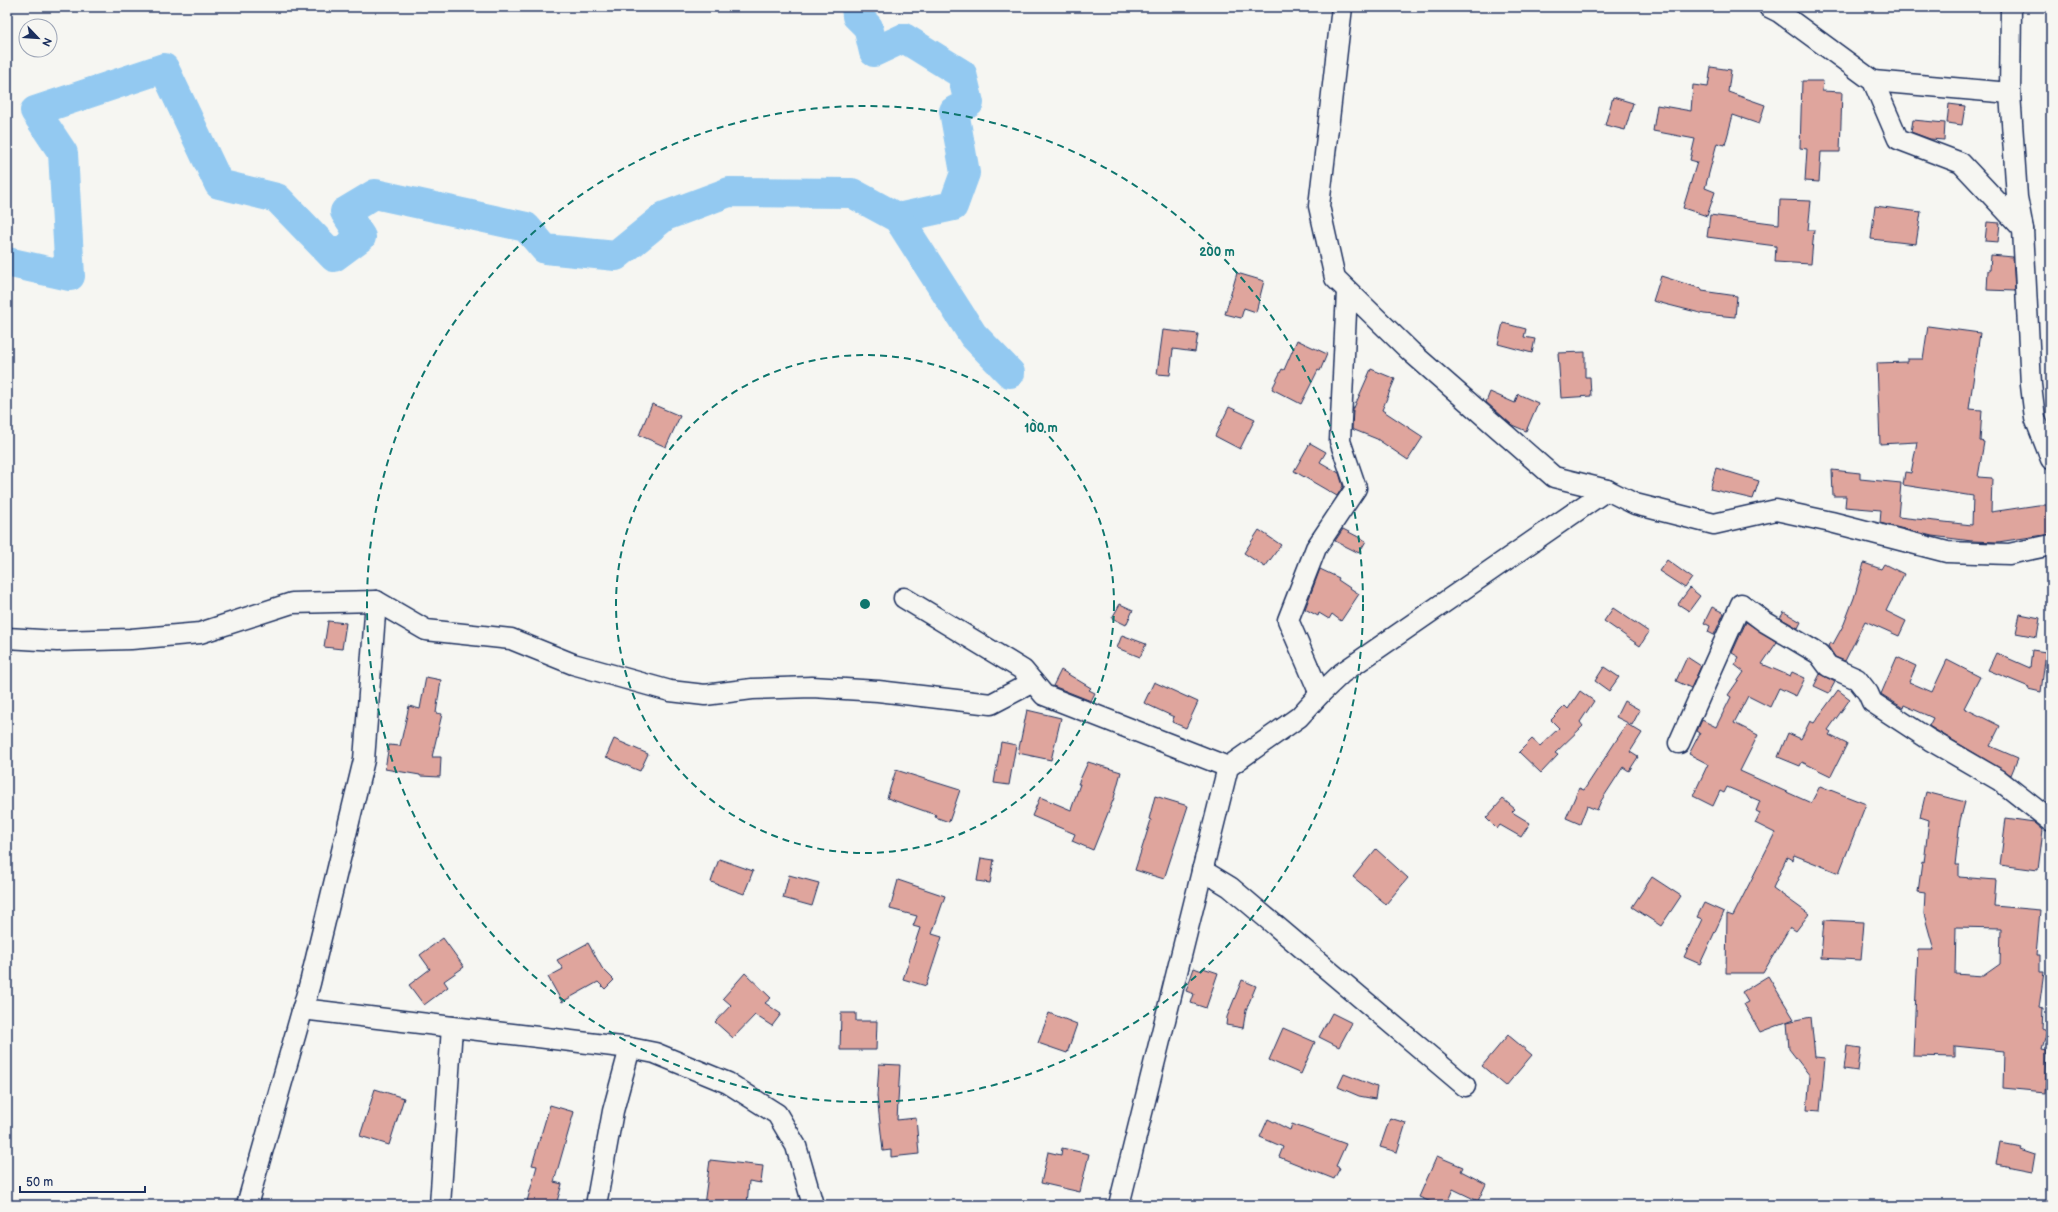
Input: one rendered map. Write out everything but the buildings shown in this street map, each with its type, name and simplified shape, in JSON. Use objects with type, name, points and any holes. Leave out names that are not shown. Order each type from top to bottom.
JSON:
[{"type":"street","points":[[1342,7],[1319,206],[1335,278],[1411,352],[1554,477],[1607,490],[1635,504],[1714,524],[1776,510],[1831,522],[1947,552],[2009,554],[2051,545]]},
{"type":"street","points":[[1769,7],[1779,12],[1873,80],[2010,93]]},
{"type":"street","points":[[2011,7],[2010,93],[2016,196],[2023,229],[2031,385],[2035,418],[2051,459]]},
{"type":"street","points":[[1873,80],[1898,139],[1961,163],[2023,229]]},
{"type":"street","points":[[1320,694],[1288,620],[1316,548],[1356,488],[1340,441],[1347,291]]},
{"type":"street","points":[[1119,1205],[1228,767],[1299,717],[1342,673],[1607,490]]},
{"type":"street","points":[[904,598],[1023,670],[1044,695],[1228,767]]},
{"type":"street","points":[[7,638],[57,641],[131,639],[200,633],[292,603],[376,601],[426,630],[511,639],[573,664],[670,691],[705,695],[752,689],[812,687],[878,691],[991,704],[1034,682]]},
{"type":"street","points":[[247,1205],[302,1009],[349,828],[364,760],[376,601]]},
{"type":"street","points":[[1679,743],[1741,604],[1765,622],[1819,654],[1828,666],[1857,679],[1868,692],[1872,702],[1930,740],[1999,780],[2051,821]]},
{"type":"street","points":[[1202,870],[1230,887],[1465,1086]]},
{"type":"street","points":[[302,1009],[630,1048],[655,1053],[728,1083],[777,1114],[796,1146],[813,1205]]},
{"type":"street","points":[[440,1205],[452,1027]]},
{"type":"street","points":[[596,1205],[613,1111],[630,1048]]},
{"type":"waterway","points":[[856,7],[857,16],[868,27],[874,52],[904,38],[962,74],[969,103],[954,111],[965,173],[953,206],[898,218]]},
{"type":"waterway","points":[[7,262],[70,276],[63,153],[35,111],[164,68],[219,184],[277,198],[334,257],[361,237],[345,212],[375,194],[526,227],[545,249],[616,256],[665,216],[729,192],[852,193],[898,218],[973,335],[1010,373]]}]
